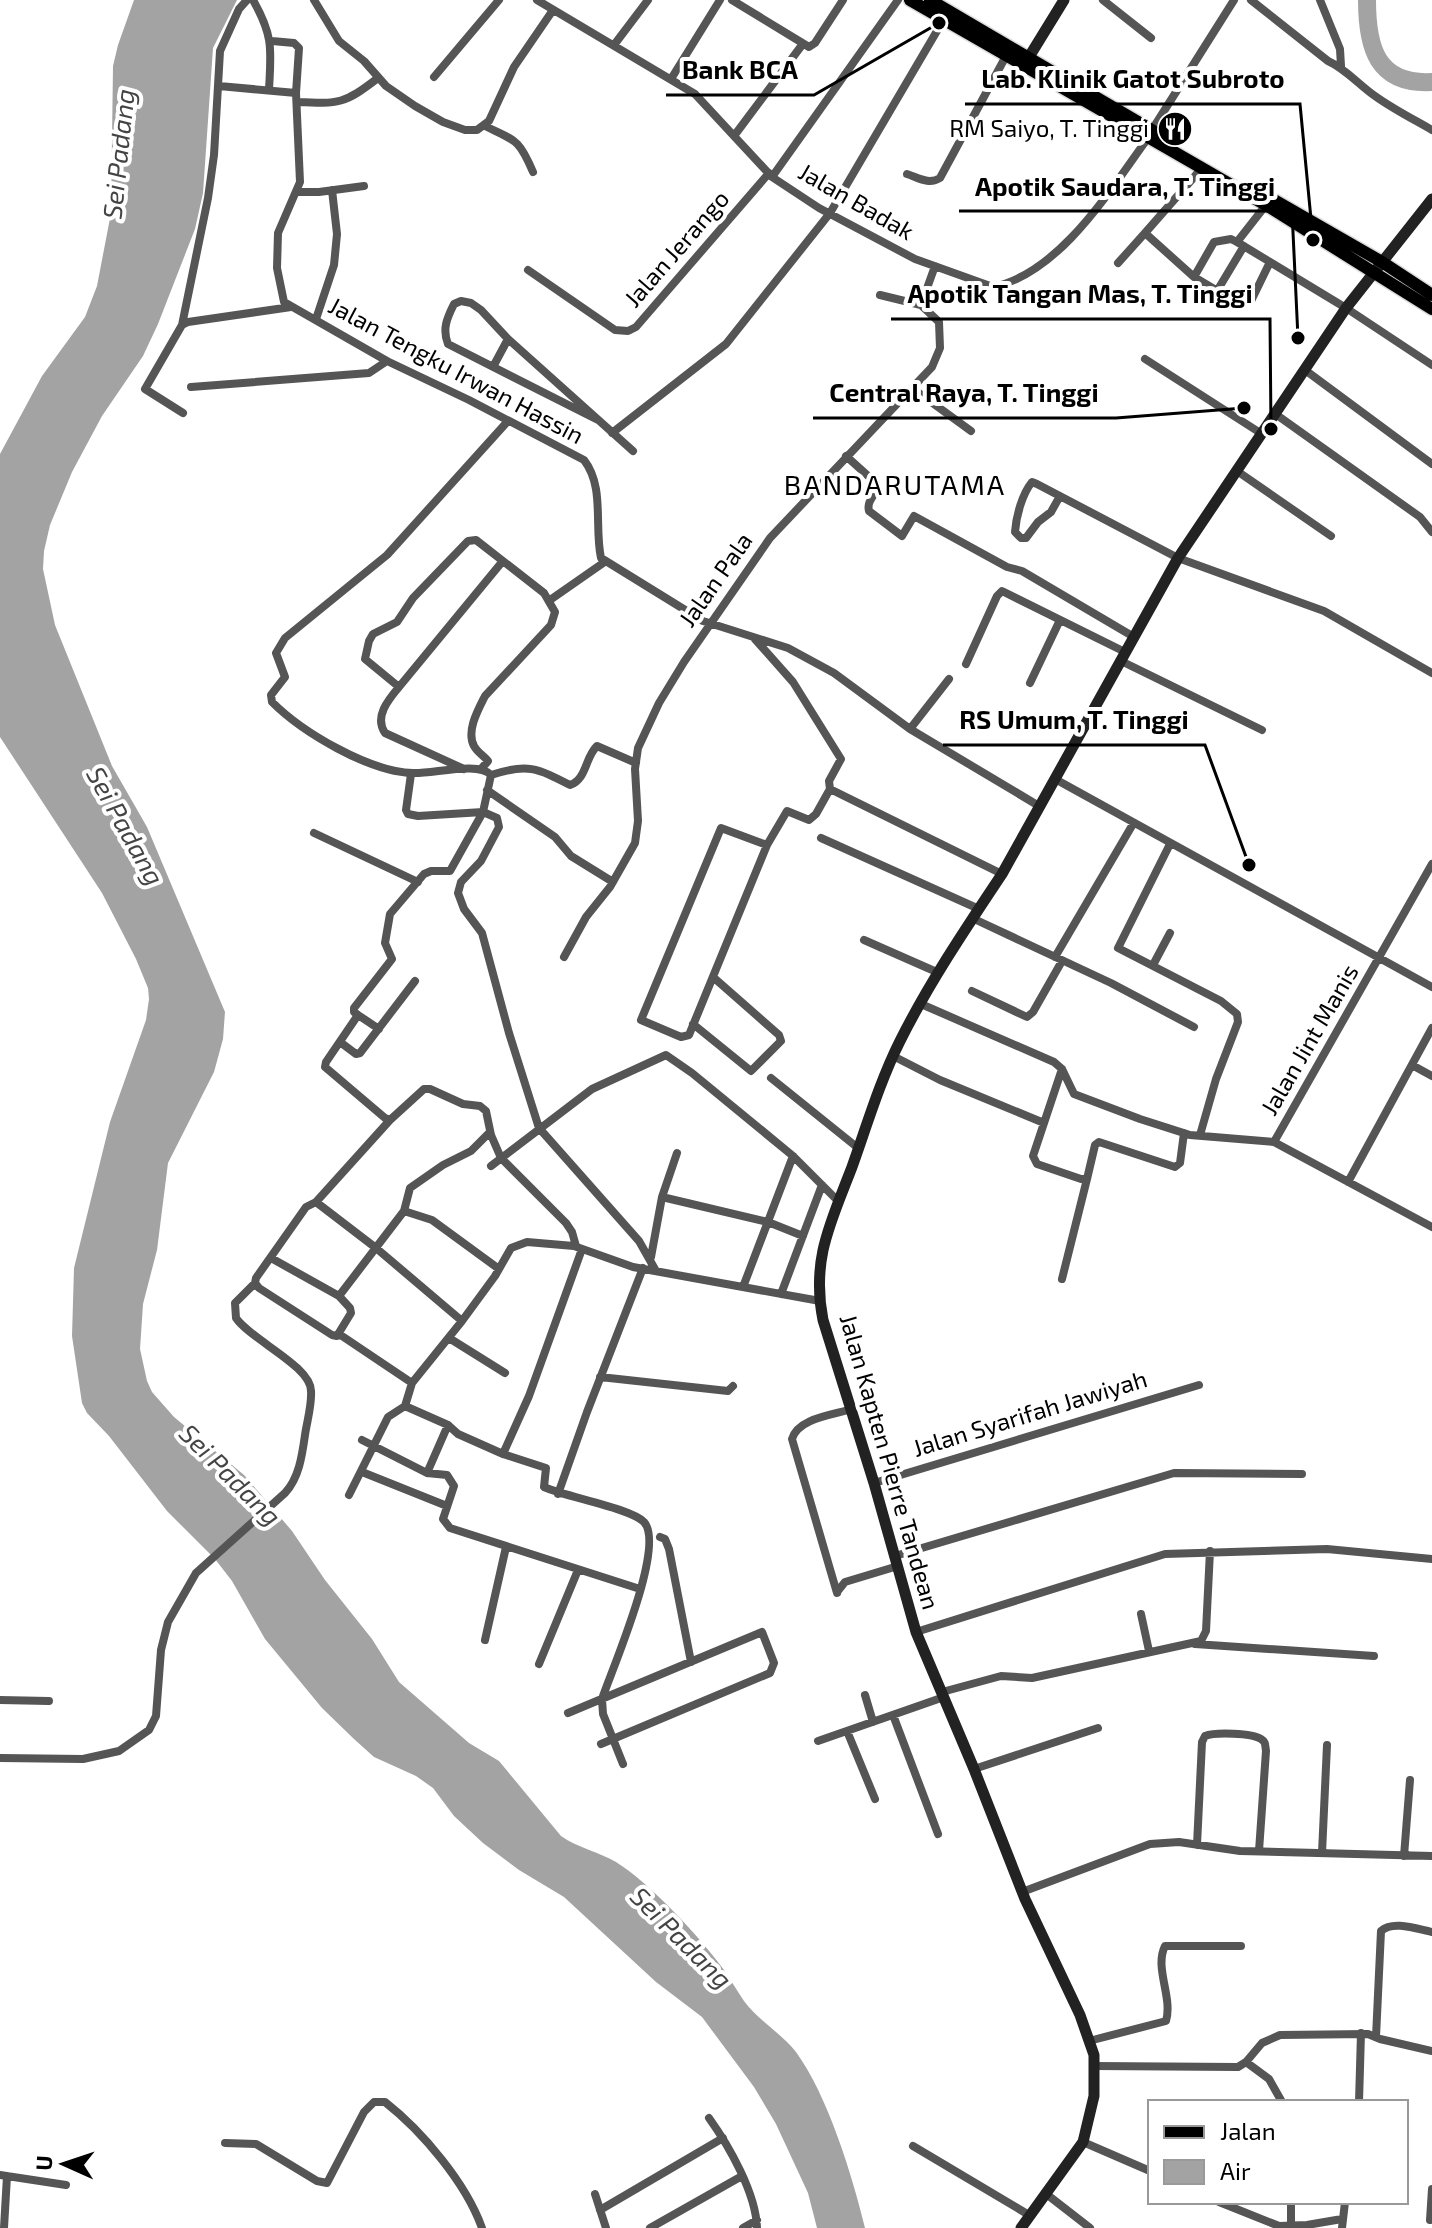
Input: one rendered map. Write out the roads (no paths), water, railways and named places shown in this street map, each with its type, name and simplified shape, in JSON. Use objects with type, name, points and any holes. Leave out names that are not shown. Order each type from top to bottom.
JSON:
[{"type":"main road","points":[[910,0],[1150,134],[1378,267],[1432,309]]},
{"type":"main road","points":[[930,0],[1029,57],[1202,168],[1432,295]]},
{"type":"main road","points":[[1029,57],[1064,0]]},
{"type":"main road","name":"Jalan Kapten Pierre Tandean","points":[[1021,2228],[1083,2142],[1094,2096],[1094,2055],[1022,1892],[916,1632],[820,1301],[821,1253],[893,1056],[939,973],[1002,874],[1178,558],[1346,308],[1432,199]]},
{"type":"street","points":[[183,413],[145,389],[182,325],[208,198],[222,45],[239,9],[247,0]]},
{"type":"street","points":[[253,0],[272,41],[269,90]]},
{"type":"street","points":[[314,0],[339,41],[364,61],[378,78],[397,94],[443,122],[465,130],[485,126],[514,67],[553,10]]},
{"type":"street","points":[[434,77],[499,0]]},
{"type":"street","name":"Jalan Badak","points":[[537,0],[695,94],[770,175],[830,213],[915,259],[993,287],[1005,284],[1044,262],[1073,236],[1150,134],[1234,0]]},
{"type":"street","points":[[614,45],[648,0]]},
{"type":"street","points":[[671,79],[720,0]]},
{"type":"street","points":[[732,0],[802,45],[813,46],[843,0]]},
{"type":"street","points":[[770,175],[898,0]]},
{"type":"street","points":[[1103,0],[1151,38]]},
{"type":"street","points":[[1251,0],[1328,61],[1341,66]]},
{"type":"street","points":[[1320,0],[1340,49],[1341,66],[1347,75],[1432,130]]},
{"type":"street","points":[[612,433],[726,344],[830,213],[944,19]]},
{"type":"street","name":"Jalan Tengku Irwan Hassin","points":[[272,41],[294,43],[299,48],[296,130],[300,161],[297,192],[278,233],[277,268],[284,302],[387,361],[584,460],[593,472],[597,543],[601,558],[606,561]]},
{"type":"street","points":[[734,136],[802,45]]},
{"type":"street","points":[[907,174],[934,182],[940,178],[1006,56]]},
{"type":"street","points":[[219,86],[269,90],[336,104],[354,96],[378,78]]},
{"type":"street","points":[[485,126],[518,142],[533,172]]},
{"type":"street","points":[[1118,263],[1202,168]]},
{"type":"street","name":"Jalan Jerango","points":[[528,270],[615,330],[628,331],[636,327],[770,175]]},
{"type":"street","points":[[297,192],[364,186]]},
{"type":"street","points":[[316,319],[334,265],[337,234],[332,190]]},
{"type":"street","points":[[1217,291],[1240,244],[1266,205]]},
{"type":"street","points":[[1145,233],[1194,277],[1237,304],[1251,301],[1270,262]]},
{"type":"street","points":[[1194,277],[1214,242],[1231,239],[1346,308],[1432,365]]},
{"type":"street","points":[[880,295],[921,305],[935,266]]},
{"type":"street","points":[[598,420],[448,344],[444,330],[454,304],[461,301],[471,303],[481,310],[508,339],[633,451]]},
{"type":"street","name":"Jalan Pala","points":[[564,957],[586,917],[613,882],[637,833],[636,763],[643,734],[659,703],[770,538],[932,367],[940,348],[939,322],[921,305]]},
{"type":"street","points":[[182,325],[291,307]]},
{"type":"street","points":[[494,365],[508,339]]},
{"type":"street","points":[[1145,359],[1262,434]]},
{"type":"street","points":[[191,387],[369,373],[387,361]]},
{"type":"street","points":[[1305,370],[1432,464]]},
{"type":"street","points":[[912,388],[971,431]]},
{"type":"street","points":[[1274,413],[1420,517],[1432,532]]},
{"type":"street","points":[[508,421],[387,555],[278,646],[277,658],[285,677],[271,695],[272,702],[292,722],[347,753],[411,774],[481,769],[491,775],[513,768],[530,767],[570,785],[580,779],[591,751],[597,746],[636,763]]},
{"type":"street","points":[[846,456],[877,484],[869,511],[902,536],[914,516],[1007,567],[1022,571],[1134,637]]},
{"type":"street","points":[[1237,471],[1331,536]]},
{"type":"street","points":[[1060,496],[1051,512],[1038,522],[1033,533],[1021,538],[1015,532],[1029,484],[1037,484],[1060,496],[1178,558],[1324,611],[1432,673]]},
{"type":"street","points":[[399,687],[365,659],[364,653],[373,634],[397,622],[413,598],[468,541],[476,540],[550,600],[555,612],[551,625],[485,696],[478,708],[472,739],[477,750],[488,761],[481,769]]},
{"type":"street","points":[[550,600],[606,561],[711,623],[788,648],[834,673],[910,729],[1039,806]]},
{"type":"street","points":[[465,769],[385,733],[380,720],[388,701],[502,562]]},
{"type":"street","points":[[966,664],[1002,591],[1262,730]]},
{"type":"street","points":[[1030,683],[1060,620]]},
{"type":"street","points":[[754,637],[793,682],[841,759],[829,781],[830,789],[816,814],[809,820],[787,811],[767,845],[689,1035],[681,1037],[641,1019],[721,828],[767,845]]},
{"type":"street","points":[[910,729],[949,679]]},
{"type":"street","points":[[411,774],[408,814],[483,812],[497,818],[499,827],[481,861],[461,882],[459,900],[482,933],[539,1128],[639,1241],[656,1271]]},
{"type":"street","points":[[379,1029],[354,1012],[354,1008],[392,959],[385,943],[390,914],[431,871],[450,871],[483,812],[491,775]]},
{"type":"street","points":[[1055,779],[1432,987]]},
{"type":"street","points":[[830,789],[1002,874]]},
{"type":"street","points":[[487,790],[555,837],[571,856],[613,882]]},
{"type":"street","points":[[972,991],[1027,1017],[1033,1012],[1058,959],[1133,824]]},
{"type":"street","points":[[314,833],[418,882]]},
{"type":"street","points":[[821,838],[975,913],[1058,959],[1194,1027]]},
{"type":"street","points":[[1170,844],[1118,948],[1221,1001],[1237,1014],[1238,1022],[1216,1079],[1200,1135]]},
{"type":"street","name":"Jalan Jint Manis","points":[[1274,1142],[1432,864]]},
{"type":"street","points":[[1153,965],[1170,933]]},
{"type":"street","points":[[864,940],[939,973]]},
{"type":"street","points":[[693,1024],[751,1071],[781,1041],[779,1035],[713,977]]},
{"type":"street","points":[[340,1042],[358,1054],[415,981]]},
{"type":"street","points":[[921,1004],[1037,1053],[1062,1069],[1074,1094],[1184,1133],[1274,1142],[1432,1227]]},
{"type":"street","points":[[358,1015],[325,1067],[390,1120]]},
{"type":"street","points":[[1348,1182],[1432,1028]]},
{"type":"street","points":[[491,1166],[606,1080],[666,1055],[793,1156],[839,1202]]},
{"type":"street","points":[[893,1056],[940,1080],[1044,1123]]},
{"type":"street","points":[[1412,1065],[1432,1076]]},
{"type":"street","points":[[1062,1069],[1033,1156],[1035,1162],[1087,1179]]},
{"type":"street","points":[[771,1078],[858,1148]]},
{"type":"street","points":[[0,1758],[83,1759],[119,1751],[149,1730],[156,1716],[161,1650],[168,1622],[196,1573],[285,1493],[296,1479],[311,1391],[306,1375],[250,1333],[236,1318],[235,1303],[255,1283],[306,1207],[316,1202],[390,1120],[424,1089],[463,1104],[480,1106],[486,1111],[490,1132],[501,1158],[566,1223],[579,1248],[529,1396],[503,1454]]},
{"type":"street","points":[[339,1296],[404,1211],[410,1188],[443,1165],[471,1151],[490,1132]]},
{"type":"street","points":[[1062,1279],[1097,1143],[1175,1167],[1181,1160],[1184,1133]]},
{"type":"street","points":[[650,1258],[662,1197],[677,1153]]},
{"type":"street","points":[[743,1287],[793,1156]]},
{"type":"street","points":[[781,1294],[822,1185]]},
{"type":"street","points":[[662,1197],[768,1222],[803,1236]]},
{"type":"street","points":[[316,1202],[462,1321]]},
{"type":"street","points":[[404,1211],[432,1220],[499,1269]]},
{"type":"street","points":[[349,1495],[388,1417],[405,1406],[412,1383],[462,1321],[511,1248],[527,1242],[548,1242],[656,1271],[820,1301]]},
{"type":"street","points":[[271,1258],[339,1296],[350,1308],[351,1313],[339,1334]]},
{"type":"street","points":[[558,1494],[643,1268]]},
{"type":"street","points":[[255,1283],[332,1335],[339,1334],[412,1383]]},
{"type":"street","points":[[449,1338],[505,1373]]},
{"type":"street","points":[[600,1377],[694,1389],[728,1391],[733,1386]]},
{"type":"street","name":"Jalan Syarifah Jawiyah","points":[[874,1483],[1199,1385]]},
{"type":"street","points":[[405,1406],[503,1454],[546,1468],[543,1485],[558,1494],[625,1513],[643,1522],[650,1538],[640,1589],[634,1614],[602,1699],[603,1714],[623,1764]]},
{"type":"street","points":[[852,1409],[802,1424],[795,1430],[792,1439],[837,1593],[845,1582],[896,1561],[1174,1473],[1302,1474]]},
{"type":"street","points":[[427,1473],[448,1425]]},
{"type":"street","points":[[362,1440],[427,1473],[447,1475],[454,1486],[443,1519],[450,1528],[640,1589]]},
{"type":"street","points":[[362,1472],[447,1506]]},
{"type":"street","points":[[660,1537],[665,1539],[669,1549],[691,1662]]},
{"type":"street","points":[[485,1640],[506,1547]]},
{"type":"street","points":[[916,1632],[1165,1554],[1327,1549],[1432,1559]]},
{"type":"street","points":[[818,1741],[1001,1676],[1032,1678],[1201,1641],[1206,1631],[1210,1551]]},
{"type":"street","points":[[539,1664],[578,1570]]},
{"type":"street","points":[[1141,1614],[1149,1651]]},
{"type":"street","points":[[568,1713],[762,1632],[774,1663],[770,1673],[601,1744]]},
{"type":"street","points":[[1191,1644],[1374,1656]]},
{"type":"street","points":[[865,1695],[873,1722]]},
{"type":"street","points":[[0,1700],[49,1701]]},
{"type":"street","points":[[893,1715],[938,1834]]},
{"type":"street","points":[[974,1769],[1098,1728]]},
{"type":"street","points":[[847,1731],[875,1799]]},
{"type":"street","points":[[1197,1845],[1202,1742],[1205,1736],[1214,1733],[1257,1737],[1265,1744],[1266,1751],[1259,1851]]},
{"type":"street","points":[[1322,1853],[1327,1745]]},
{"type":"street","points":[[1404,1856],[1410,1780]]},
{"type":"street","points":[[1022,1892],[1150,1844],[1432,1856]]},
{"type":"street","points":[[1376,2037],[1381,1931],[1394,1925],[1432,1932]]},
{"type":"street","points":[[1089,2041],[1166,2021],[1168,2011],[1162,1956],[1165,1946],[1241,1946]]},
{"type":"street","points":[[1359,2100],[1361,2033]]},
{"type":"street","points":[[1094,2066],[1238,2067],[1262,2043],[1280,2035],[1361,2033],[1432,2051]]},
{"type":"street","points":[[1246,2062],[1269,2079],[1281,2100]]},
{"type":"street","points":[[225,2143],[256,2144],[317,2181],[327,2183],[364,2112],[374,2102],[385,2102],[446,2163],[476,2210],[482,2228]]},
{"type":"street","points":[[709,2118],[742,2176],[757,2224],[743,2228]]},
{"type":"street","points":[[600,2210],[723,2138]]},
{"type":"street","points":[[1083,2142],[1148,2170]]},
{"type":"street","points":[[913,2146],[1029,2215]]},
{"type":"street","points":[[4,2228],[3,2175],[66,2185]]},
{"type":"street","points":[[650,2228],[742,2176]]},
{"type":"street","points":[[1430,2220],[1432,2189]]},
{"type":"street","points":[[1045,2193],[1090,2228]]},
{"type":"street","points":[[595,2194],[606,2228]]},
{"type":"street","points":[[1224,2204],[1279,2226],[1342,2224],[1345,2204]]},
{"type":"street","points":[[1291,2204],[1291,2226]]},
{"type":"water","name":"Sei Padang","points":[[134,0],[237,0],[213,48],[203,193],[195,229],[143,356],[102,416],[72,472],[50,525],[44,551],[43,569],[55,625],[112,766],[147,827],[225,1012],[223,1039],[214,1072],[168,1163],[157,1250],[143,1304],[140,1349],[147,1381],[152,1392],[174,1417],[244,1475],[292,1531],[325,1580],[372,1639],[399,1682],[469,1743],[499,1761],[561,1836],[616,1862],[659,1897],[714,1957],[750,2008],[796,2052],[828,2113],[846,2161],[865,2228],[817,2228],[808,2193],[776,2124],[754,2087],[702,2017],[656,1982],[564,1897],[519,1870],[483,1843],[454,1816],[433,1788],[416,1776],[374,1757],[322,1708],[265,1639],[232,1581],[215,1559],[167,1511],[82,1403],[72,1336],[74,1268],[110,1122],[146,1020],[149,999],[148,988],[136,959],[102,893],[0,737],[0,454],[42,376],[85,317],[97,286],[111,213],[113,66]]},
{"type":"waterway","points":[[1367,0],[1369,33],[1379,60],[1387,70],[1399,77],[1432,82]]},
{"type":"place","name":"Bank BCA","points":[[939,23]]},
{"type":"place","name":"RM Saiyo, T. Tinggi","points":[[1175,129]]},
{"type":"place","name":"Lab. Klinik Gatot Subroto","points":[[1313,240]]},
{"type":"place","name":"Apotik Saudara, T. Tinggi","points":[[1298,338]]},
{"type":"place","name":"Central Raya, T. Tinggi","points":[[1244,408]]},
{"type":"place","name":"Apotik Tangan Mas, T. Tinggi","points":[[1271,429]]},
{"type":"place","name":"RS Umum, T. Tinggi","points":[[1249,865]]},
{"type":"district","name":"BANDARUTAMA","points":[[895,485]]}]
